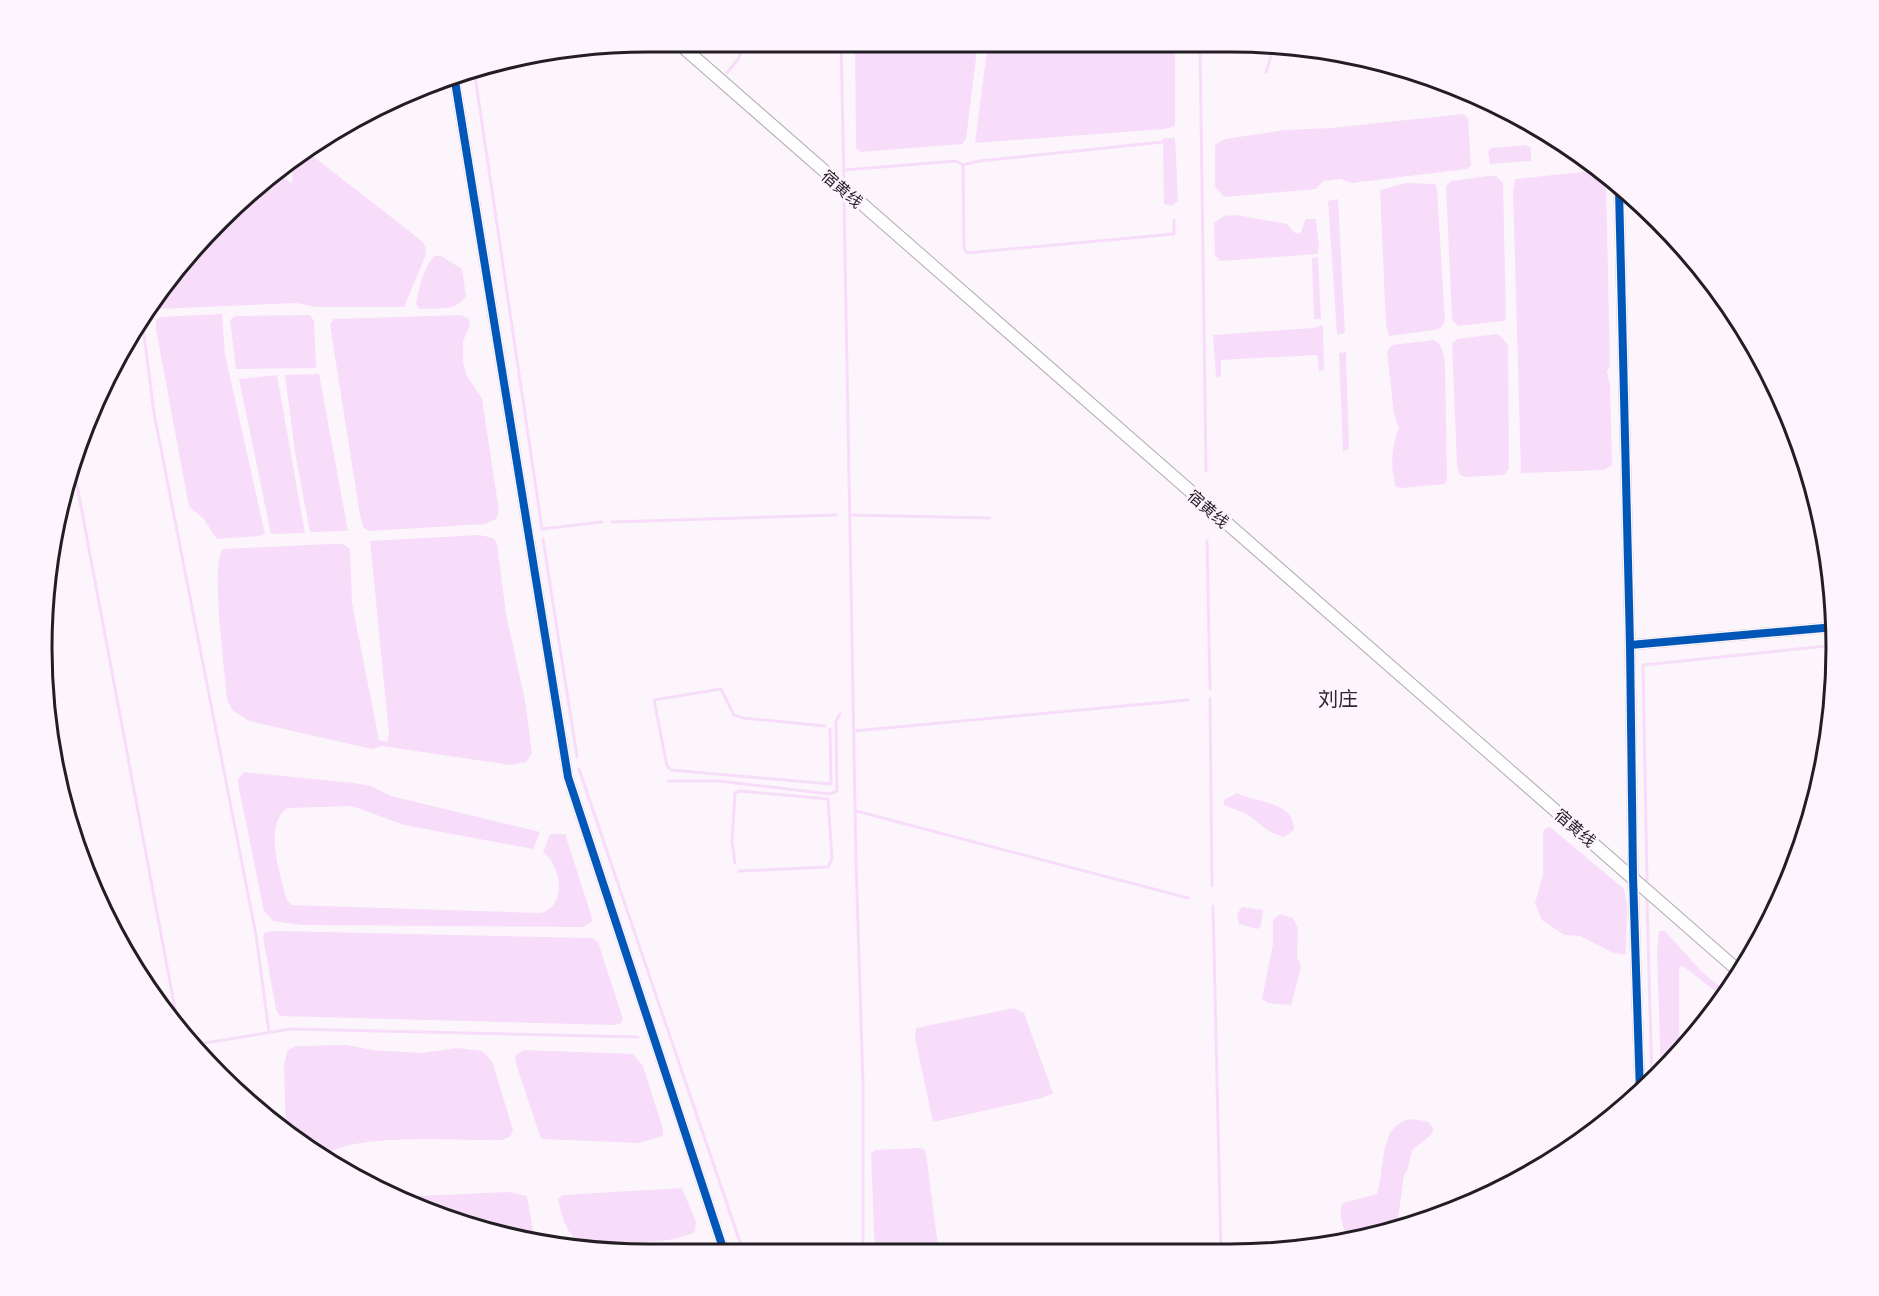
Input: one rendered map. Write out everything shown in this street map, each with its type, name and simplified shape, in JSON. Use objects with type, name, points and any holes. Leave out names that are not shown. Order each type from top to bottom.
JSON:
[{"type":"main road","name":"宿黄线","points":[[688,52],[1392,670],[1734,967]]},
{"type":"street","points":[[456,85],[567,777],[722,1244]]},
{"type":"street","points":[[1619,196],[1633,877],[1640,1081]]},
{"type":"street","points":[[1630,645],[1825,628]]},
{"type":"shaded area","points":[[855,52],[977,52],[966,139],[962,144],[861,152],[856,148]]},
{"type":"shaded area","points":[[987,52],[1175,52],[1175,126],[1165,129],[975,143]]},
{"type":"shaded area","points":[[1463,114],[1468,118],[1471,166],[1466,169],[1352,183],[1340,179],[1323,181],[1316,189],[1224,197],[1215,186],[1215,145],[1225,139],[1285,130],[1331,128]]},
{"type":"shaded area","points":[[1163,138],[1175,138],[1178,201],[1172,206],[1164,204]]},
{"type":"shaded area","points":[[1525,145],[1531,148],[1531,161],[1490,164],[1488,151],[1491,148]]},
{"type":"shaded area","points":[[313,156],[422,241],[426,248],[425,257],[404,307],[316,307],[296,303],[159,309],[200,255],[255,200],[283,177],[292,183],[292,171]]},
{"type":"shaded area","points":[[1588,172],[1606,186],[1610,366],[1607,371],[1610,385],[1612,465],[1604,470],[1521,473],[1513,191],[1515,179]]},
{"type":"shaded area","points":[[1496,176],[1503,183],[1506,318],[1504,321],[1458,326],[1452,320],[1446,186],[1451,181]]},
{"type":"shaded area","points":[[1406,183],[1435,184],[1437,189],[1445,321],[1442,327],[1435,330],[1389,336],[1386,325],[1380,190]]},
{"type":"shaded area","points":[[1338,199],[1345,333],[1337,335],[1328,201]]},
{"type":"shaded area","points":[[1236,215],[1287,224],[1295,233],[1300,234],[1306,219],[1316,219],[1319,247],[1317,254],[1220,261],[1215,255],[1214,223],[1224,216]]},
{"type":"shaded area","points":[[434,256],[441,256],[462,269],[466,296],[452,307],[420,309],[416,304],[420,285],[427,266]]},
{"type":"shaded area","points":[[1318,257],[1321,319],[1314,319],[1312,258]]},
{"type":"shaded area","points":[[222,314],[225,354],[265,534],[260,536],[217,539],[203,518],[189,507],[156,329],[156,320],[161,317]]},
{"type":"shaded area","points":[[310,315],[314,321],[316,368],[236,369],[230,320],[235,316]]},
{"type":"shaded area","points":[[461,315],[468,318],[470,325],[463,341],[463,362],[467,376],[482,399],[499,511],[496,519],[485,524],[369,531],[363,527],[360,515],[330,325],[334,319]]},
{"type":"shaded area","points":[[1323,325],[1324,370],[1319,371],[1317,355],[1221,360],[1221,376],[1216,377],[1213,335],[1313,328]]},
{"type":"shaded area","points":[[1498,334],[1508,345],[1509,468],[1504,475],[1466,477],[1460,475],[1457,465],[1452,343],[1457,339]]},
{"type":"shaded area","points":[[1434,340],[1442,349],[1445,363],[1447,480],[1445,484],[1396,487],[1392,457],[1399,428],[1394,414],[1387,352],[1392,345]]},
{"type":"shaded area","points":[[1346,352],[1349,449],[1343,451],[1339,353]]},
{"type":"shaded area","points":[[319,374],[348,531],[310,532],[295,452],[285,375]]},
{"type":"shaded area","points":[[277,375],[305,533],[271,534],[239,379]]},
{"type":"shaded area","points":[[479,535],[494,538],[497,544],[506,614],[525,700],[532,753],[526,762],[510,765],[382,746],[372,749],[249,721],[232,710],[227,699],[218,596],[219,559],[223,549],[343,544],[350,549],[352,603],[379,740],[387,742],[389,733],[370,541]]},
{"type":"shaded area","points":[[244,772],[371,786],[391,796],[540,832],[533,849],[404,825],[352,806],[288,808],[280,815],[276,825],[275,850],[286,898],[291,905],[541,913],[550,909],[555,902],[559,885],[554,866],[543,852],[550,834],[565,834],[593,921],[583,927],[302,925],[273,921],[264,911],[239,789],[238,779]]},
{"type":"shaded area","points":[[1237,793],[1281,808],[1293,820],[1294,830],[1284,837],[1266,829],[1248,815],[1224,805],[1224,800]]},
{"type":"shaded area","points":[[1550,827],[1624,889],[1627,906],[1626,955],[1611,952],[1580,936],[1564,935],[1542,920],[1535,903],[1543,875],[1543,832],[1545,828]]},
{"type":"shaded area","points":[[1242,907],[1263,910],[1261,926],[1258,929],[1239,924],[1237,914]]},
{"type":"shaded area","points":[[1280,914],[1293,918],[1298,928],[1297,957],[1301,967],[1291,1005],[1268,1003],[1262,999],[1273,944],[1273,920]]},
{"type":"shaded area","points":[[1659,931],[1665,931],[1701,971],[1720,987],[1717,992],[1683,966],[1679,967],[1679,1041],[1661,1060],[1657,952]]},
{"type":"shaded area","points":[[265,932],[592,938],[598,942],[623,1019],[620,1024],[613,1025],[280,1016],[276,1010],[263,937]]},
{"type":"shaded area","points":[[1014,1008],[1024,1013],[1053,1093],[1042,1098],[933,1122],[915,1038],[916,1028]]},
{"type":"shaded area","points":[[347,1045],[372,1050],[421,1053],[458,1048],[482,1051],[492,1061],[513,1130],[510,1137],[502,1140],[382,1141],[358,1144],[331,1152],[286,1120],[284,1066],[287,1051],[295,1046]]},
{"type":"shaded area","points":[[523,1050],[633,1054],[643,1066],[663,1129],[663,1136],[639,1143],[541,1139],[516,1064],[515,1056]]},
{"type":"shaded area","points":[[1412,1119],[1429,1122],[1433,1129],[1432,1134],[1412,1150],[1408,1169],[1404,1175],[1398,1219],[1346,1232],[1341,1212],[1343,1203],[1377,1194],[1388,1138],[1401,1122]]},
{"type":"shaded area","points":[[924,1149],[938,1244],[875,1244],[871,1154],[875,1150]]},
{"type":"shaded area","points":[[682,1188],[696,1222],[695,1232],[682,1237],[652,1242],[575,1239],[562,1215],[558,1198],[563,1195]]},
{"type":"shaded area","points":[[508,1192],[527,1196],[533,1232],[457,1212],[416,1196]]},
{"type":"waterway","points":[[727,73],[741,52]]},
{"type":"waterway","points":[[841,52],[844,181]]},
{"type":"waterway","points":[[1200,52],[1206,471]]},
{"type":"waterway","points":[[1266,72],[1271,54]]},
{"type":"waterway","points":[[475,79],[542,529]]},
{"type":"waterway","points":[[1163,142],[979,161],[963,165],[964,248],[967,253],[1174,234],[1174,220]]},
{"type":"waterway","points":[[844,170],[956,161],[963,165]]},
{"type":"waterway","points":[[844,200],[856,862],[863,1084],[863,1244]]},
{"type":"waterway","points":[[144,332],[154,413],[256,935],[269,1032]]},
{"type":"waterway","points":[[76,482],[175,1010]]},
{"type":"waterway","points":[[612,522],[836,515]]},
{"type":"waterway","points":[[849,515],[990,518]]},
{"type":"waterway","points":[[542,529],[602,522]]},
{"type":"waterway","points":[[543,539],[577,757]]},
{"type":"waterway","points":[[1207,541],[1210,689]]},
{"type":"waterway","points":[[1647,880],[1643,665],[1826,646]]},
{"type":"waterway","points":[[825,726],[743,718],[734,715],[721,689],[654,700],[667,766],[671,770],[831,784],[830,729]]},
{"type":"waterway","points":[[1210,698],[1212,886]]},
{"type":"waterway","points":[[854,731],[1188,700]]},
{"type":"waterway","points":[[668,781],[720,781],[830,794],[837,791],[836,721],[840,714]]},
{"type":"waterway","points":[[579,769],[741,1244]]},
{"type":"waterway","points":[[735,863],[732,841],[735,793],[740,791],[828,799],[832,859],[828,867],[739,871]]},
{"type":"waterway","points":[[856,811],[1188,898]]},
{"type":"waterway","points":[[1647,899],[1652,1069]]},
{"type":"waterway","points":[[1213,906],[1221,1244]]},
{"type":"waterway","points":[[202,1043],[291,1029],[638,1037]]},
{"type":"cycle path","points":[[456,85],[568,777],[722,1244]]},
{"type":"cycle path","points":[[1619,196],[1630,645]]},
{"type":"cycle path","points":[[1640,1081],[1633,877],[1630,645],[1825,628]]},
{"type":"district","name":"刘庄","points":[[1338,699]]}]
